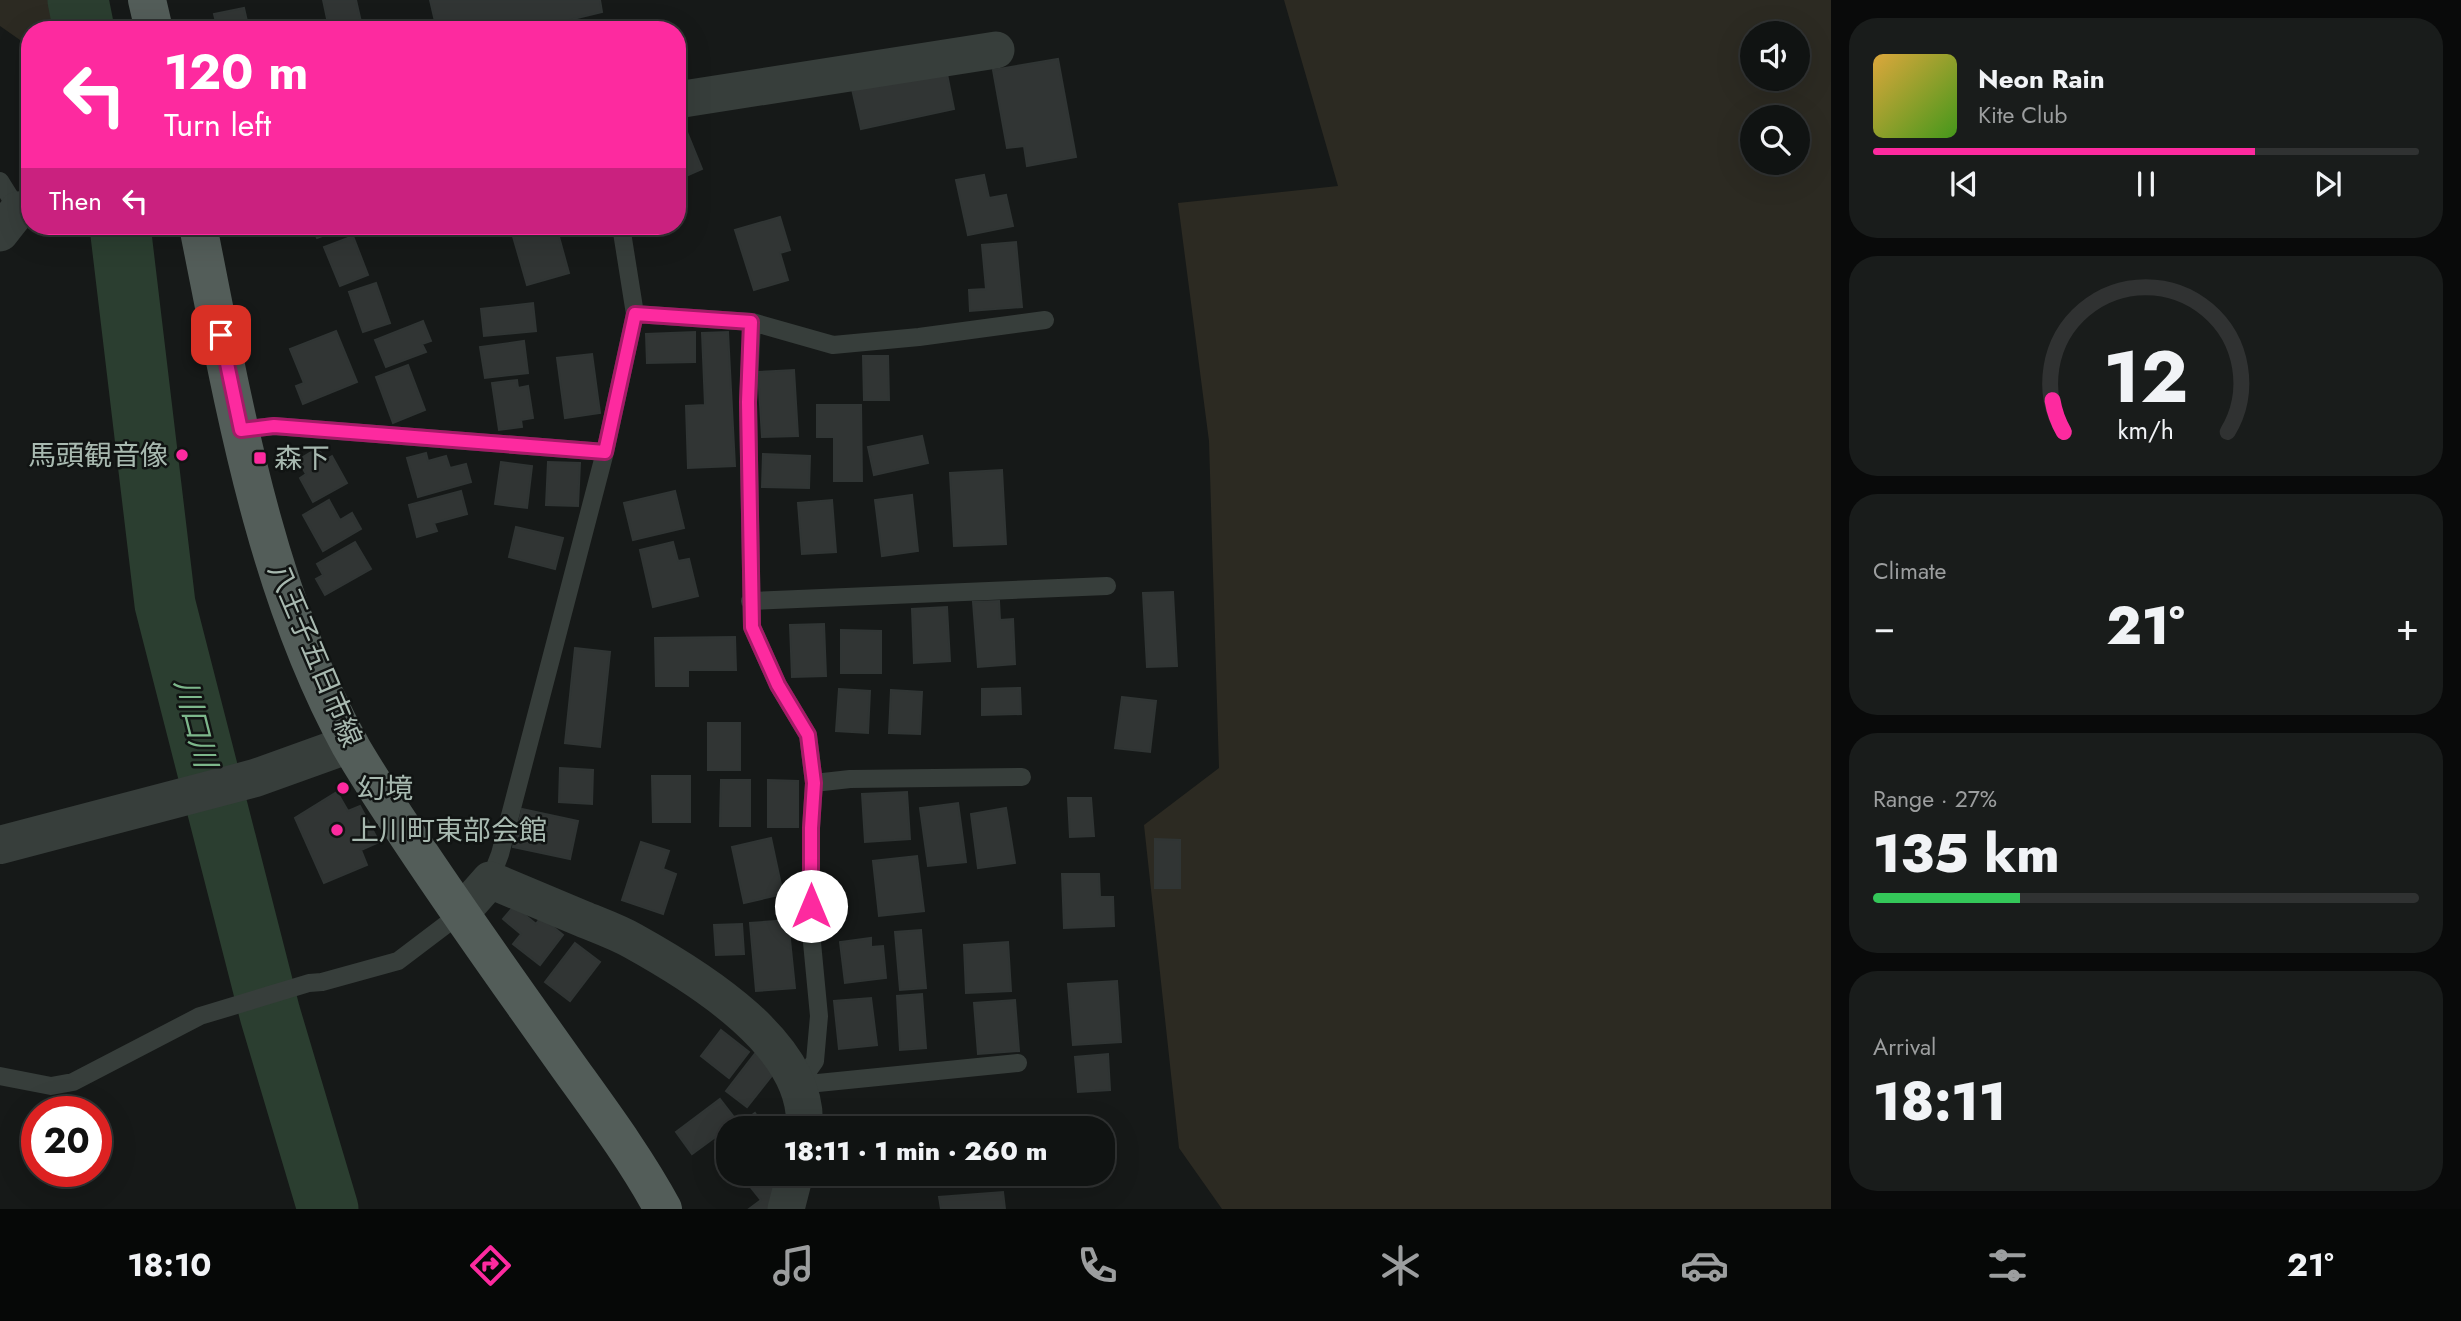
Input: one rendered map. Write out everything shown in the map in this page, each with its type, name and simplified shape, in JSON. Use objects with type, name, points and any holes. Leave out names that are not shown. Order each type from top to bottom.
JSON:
[{"type":"main road","points":[[147,0],[152,21]]},
{"type":"main road","name":"八王子五日市線","points":[[200,235],[241,430],[273,555],[304,642],[350,744],[460,914],[633,1159],[663,1209]]},
{"type":"street","points":[[686,99],[996,50]]},
{"type":"street","points":[[0,845],[255,778],[350,744]]},
{"type":"street","points":[[460,914],[489,880],[630,939],[693,978],[760,1029],[782,1057],[798,1085],[804,1116]]},
{"type":"street","points":[[786,1209],[792,1186]]},
{"type":"lane","points":[[489,880],[500,854],[605,452],[635,314],[622,235]]},
{"type":"lane","points":[[635,314],[751,322],[833,345],[919,337],[1045,320]]},
{"type":"lane","points":[[751,322],[748,402],[752,627],[778,685],[808,735],[814,783],[811,932],[819,1016],[815,1061],[798,1085]]},
{"type":"lane","points":[[241,430],[274,426],[605,452]]},
{"type":"lane","points":[[750,601],[1107,586]]},
{"type":"lane","points":[[814,783],[850,779],[1022,777]]},
{"type":"lane","points":[[0,1076],[51,1086],[73,1082],[214,1010],[398,961],[460,914]]},
{"type":"lane","points":[[798,1085],[1018,1063]]},
{"type":"shaded area","points":[[0,0],[82,0],[83,21],[21,21],[21,41],[0,26]]},
{"type":"shaded area","points":[[1284,0],[1831,0],[1831,1209],[1222,1209],[1179,1148],[1144,825],[1219,768],[1209,441],[1178,203],[1338,186]]},
{"type":"building","points":[[323,0],[356,0],[361,21],[328,21]]},
{"type":"building","points":[[430,0],[600,0],[602,12],[565,21],[435,21]]},
{"type":"building","points":[[244,8],[247,21],[216,21],[214,14]]},
{"type":"building","points":[[1058,59],[1076,157],[1027,166],[1024,146],[1007,148],[993,70]]},
{"type":"building","points":[[946,69],[954,109],[861,129],[852,89]]},
{"type":"building","points":[[686,130],[702,169],[686,176]]},
{"type":"building","points":[[984,175],[989,198],[1006,195],[1013,226],[968,235],[956,180]]},
{"type":"building","points":[[780,217],[790,250],[780,253],[788,280],[754,290],[735,230]]},
{"type":"building","points":[[513,235],[558,235],[569,273],[527,285]]},
{"type":"building","points":[[353,236],[368,275],[340,286],[324,247]]},
{"type":"building","points":[[1016,242],[1022,307],[970,311],[969,290],[986,289],[982,245]]},
{"type":"building","points":[[376,283],[390,323],[363,332],[349,292]]},
{"type":"building","points":[[533,303],[536,331],[484,336],[481,309]]},
{"type":"building","points":[[423,321],[431,341],[422,344],[426,352],[386,367],[375,340]]},
{"type":"building","points":[[336,331],[357,382],[303,404],[296,386],[304,383],[290,349]]},
{"type":"building","points":[[695,332],[695,362],[647,363],[646,334]]},
{"type":"building","points":[[728,332],[735,466],[688,468],[686,406],[705,405],[702,333]]},
{"type":"building","points":[[524,341],[528,373],[485,378],[480,347]]},
{"type":"building","points":[[592,354],[600,413],[565,418],[557,358]]},
{"type":"building","points":[[863,356],[888,356],[889,400],[864,400]]},
{"type":"building","points":[[408,365],[425,410],[393,423],[376,377]]},
{"type":"building","points":[[794,370],[798,436],[762,437],[758,372]]},
{"type":"building","points":[[517,380],[518,388],[528,386],[533,418],[521,420],[522,427],[499,430],[492,383]]},
{"type":"building","points":[[817,405],[861,405],[862,481],[834,481],[834,437],[817,437]]},
{"type":"building","points":[[922,436],[928,463],[874,475],[868,447]]},
{"type":"building","points":[[318,448],[325,460],[332,456],[347,483],[313,502],[300,478],[306,474],[298,460]]},
{"type":"building","points":[[426,453],[428,461],[446,456],[450,468],[466,464],[471,482],[418,497],[407,458]]},
{"type":"building","points":[[763,454],[810,456],[809,488],[762,487]]},
{"type":"building","points":[[501,462],[532,466],[527,508],[495,504]]},
{"type":"building","points":[[548,462],[580,463],[578,506],[546,505]]},
{"type":"building","points":[[1002,470],[1006,544],[954,546],[950,473]]},
{"type":"building","points":[[461,491],[467,514],[434,523],[437,531],[417,537],[409,505]]},
{"type":"building","points":[[675,491],[684,528],[633,540],[624,503]]},
{"type":"building","points":[[912,495],[918,551],[882,556],[875,500]]},
{"type":"building","points":[[329,500],[340,520],[352,513],[361,529],[323,551],[303,515]]},
{"type":"building","points":[[832,500],[836,552],[802,554],[798,503]]},
{"type":"building","points":[[516,527],[563,538],[555,569],[509,557]]},
{"type":"building","points":[[355,542],[371,569],[325,595],[316,579],[323,575],[317,564]]},
{"type":"building","points":[[673,542],[678,561],[689,559],[698,596],[653,607],[640,550]]},
{"type":"building","points":[[1173,592],[1177,666],[1147,667],[1143,593]]},
{"type":"building","points":[[999,601],[1000,620],[1013,619],[1015,664],[978,667],[973,602]]},
{"type":"building","points":[[947,607],[950,661],[914,663],[912,609]]},
{"type":"building","points":[[824,624],[826,676],[792,677],[790,625]]},
{"type":"building","points":[[841,630],[881,631],[881,673],[841,673]]},
{"type":"building","points":[[735,637],[736,670],[688,670],[688,686],[656,686],[655,638]]},
{"type":"building","points":[[575,648],[610,652],[600,747],[565,743]]},
{"type":"building","points":[[1020,688],[1021,714],[982,715],[982,689]]},
{"type":"building","points":[[839,689],[870,691],[868,733],[836,731]]},
{"type":"building","points":[[891,690],[922,692],[920,734],[889,733]]},
{"type":"building","points":[[1122,697],[1156,701],[1150,752],[1115,748]]},
{"type":"building","points":[[708,723],[740,723],[740,770],[708,770]]},
{"type":"building","points":[[560,768],[593,770],[592,804],[559,802]]},
{"type":"building","points":[[652,776],[690,776],[690,822],[653,822]]},
{"type":"building","points":[[721,780],[750,780],[750,826],[720,826]]},
{"type":"building","points":[[768,780],[798,781],[798,827],[768,827]]},
{"type":"building","name":"上川町東部会館","points":[[337,792],[348,811],[360,806],[379,842],[361,850],[367,865],[324,883],[295,818]]},
{"type":"building","points":[[907,792],[910,839],[865,842],[862,794]]},
{"type":"building","points":[[1068,798],[1091,798],[1094,836],[1070,837]]},
{"type":"building","points":[[958,803],[966,862],[928,866],[920,808]]},
{"type":"building","points":[[1006,808],[1015,863],[978,868],[971,814]]},
{"type":"building","points":[[522,809],[578,821],[570,859],[513,847]]},
{"type":"building","points":[[771,838],[783,894],[744,903],[732,847]]},
{"type":"building","points":[[1155,839],[1180,840],[1180,888],[1155,888]]},
{"type":"building","points":[[641,842],[669,851],[663,869],[676,874],[663,914],[622,900]]},
{"type":"building","points":[[917,856],[924,911],[879,916],[873,861]]},
{"type":"building","points":[[1062,874],[1099,874],[1100,897],[1113,897],[1114,926],[1064,928]]},
{"type":"building","points":[[514,906],[536,924],[541,917],[563,935],[540,965],[513,944],[521,934],[503,919]]},
{"type":"building","points":[[788,920],[795,988],[756,991],[750,923]]},
{"type":"building","points":[[742,924],[744,954],[716,955],[714,925]]},
{"type":"building","points":[[921,930],[926,988],[900,990],[895,932]]},
{"type":"building","points":[[871,938],[871,947],[883,946],[886,978],[845,983],[840,942]]},
{"type":"building","points":[[1008,942],[1011,991],[966,993],[964,945]]},
{"type":"building","points":[[575,943],[600,962],[570,1001],[545,982]]},
{"type":"building","points":[[1117,981],[1121,1042],[1073,1045],[1068,984]]},
{"type":"building","points":[[922,994],[926,1048],[900,1050],[897,996]]},
{"type":"building","points":[[871,998],[877,1045],[839,1049],[834,1001]]},
{"type":"building","points":[[1015,1000],[1019,1051],[978,1054],[974,1003]]},
{"type":"building","points":[[721,1030],[749,1052],[729,1078],[701,1056]]},
{"type":"building","points":[[757,1051],[778,1068],[747,1107],[726,1091]]},
{"type":"building","points":[[1108,1054],[1110,1090],[1078,1092],[1075,1057]]},
{"type":"building","points":[[720,1099],[733,1116],[716,1116],[716,1136],[692,1154],[676,1132]]},
{"type":"building","points":[[750,1186],[778,1186],[774,1209],[749,1209],[761,1200]]},
{"type":"building","points":[[1003,1192],[1005,1209],[941,1209],[939,1197]]},
{"type":"waterway","name":"川口川","points":[[78,0],[82,21]]},
{"type":"waterway","name":"川口川","points":[[121,235],[165,604],[270,1014],[328,1209]]},
{"type":"place","name":"馬頭観音像","points":[[182,455]]},
{"type":"place","name":"森下","points":[[260,458]]},
{"type":"place","name":"幻境","points":[[343,788]]},
{"type":"place","name":"上川町東部会館","points":[[337,830]]},
{"type":"route","points":[[221,335],[241,430],[274,426],[605,452],[635,314],[751,322],[748,402],[752,627],[778,685],[808,735],[814,783],[811,906]]}]
